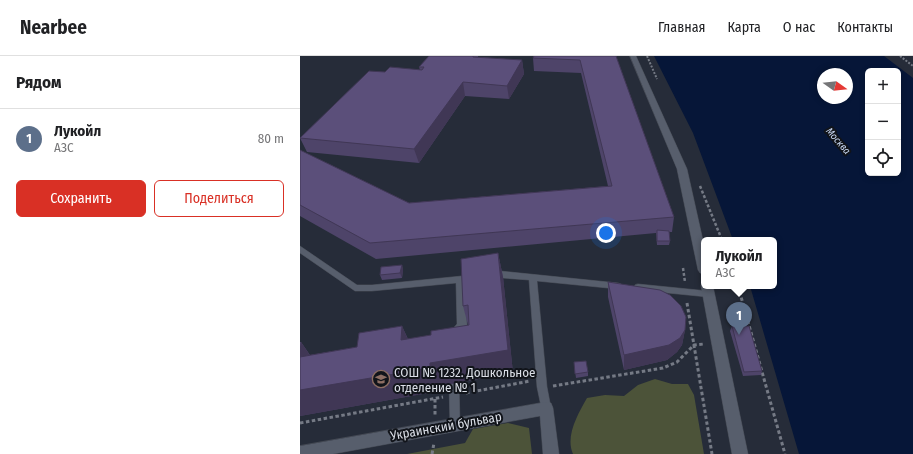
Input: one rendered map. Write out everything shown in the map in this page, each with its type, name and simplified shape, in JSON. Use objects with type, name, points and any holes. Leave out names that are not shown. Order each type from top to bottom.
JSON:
[{"type":"street","points":[[633,56],[682,169],[701,256]]},
{"type":"street","points":[[707,290],[740,454]]},
{"type":"street","points":[[546,408],[551,454]]},
{"type":"street","name":"Украинский бульвар","points":[[300,453],[546,408]]},
{"type":"lane","points":[[300,248],[355,288],[372,288],[460,280],[500,274],[686,292],[707,290]]},
{"type":"lane","points":[[533,277],[542,383],[546,408]]},
{"type":"lane","points":[[451,336],[462,325],[460,280]]},
{"type":"lane","points":[[454,383],[455,425]]},
{"type":"path","points":[[900,56],[913,66]]},
{"type":"path","points":[[739,289],[785,454]]},
{"type":"path","points":[[686,292],[712,454]]},
{"type":"path","points":[[300,423],[454,395],[663,368],[677,362],[694,345],[718,342]]},
{"type":"green space","points":[[655,379],[672,384],[688,384],[694,395],[704,454],[573,454],[571,440],[574,425],[587,398],[605,395],[624,396],[638,385]]},
{"type":"green space","points":[[508,423],[529,428],[532,454],[407,454],[465,443],[473,429]]},
{"type":"water","name":"Москва","points":[[654,56],[884,56],[900,68],[865,68],[865,176],[901,176],[901,69],[913,78],[913,454],[799,454],[751,289],[777,289],[777,237],[732,237],[693,133]]},
{"type":"building","points":[[429,56],[473,56],[522,60],[507,86],[463,82],[414,149],[300,138],[369,71],[385,72],[390,67],[422,70],[424,67],[419,67]]},
{"type":"building","points":[[534,56],[616,56],[674,217],[370,243],[300,205],[300,150],[409,203],[612,186],[580,60],[533,58]]},
{"type":"building","points":[[657,230],[669,231],[670,241],[657,241]]},
{"type":"building","points":[[498,253],[508,350],[430,363],[430,368],[300,390],[300,357],[357,347],[359,333],[402,326],[401,340],[431,335],[431,331],[469,325],[468,305],[463,306],[461,259]]},
{"type":"building","points":[[402,265],[400,273],[380,275],[381,267]]},
{"type":"building","points":[[608,282],[660,290],[670,295],[681,306],[686,317],[685,330],[680,338],[669,345],[624,355]]},
{"type":"building","points":[[732,326],[749,326],[762,371],[744,372]]},
{"type":"building","points":[[586,361],[588,372],[575,374],[574,362]]},
{"type":"place","name":"Лукойл","points":[[739,335]]},
{"type":"place","name":"СОШ № 1232. Дошкольное отделение № 1","points":[[381,379]]}]
